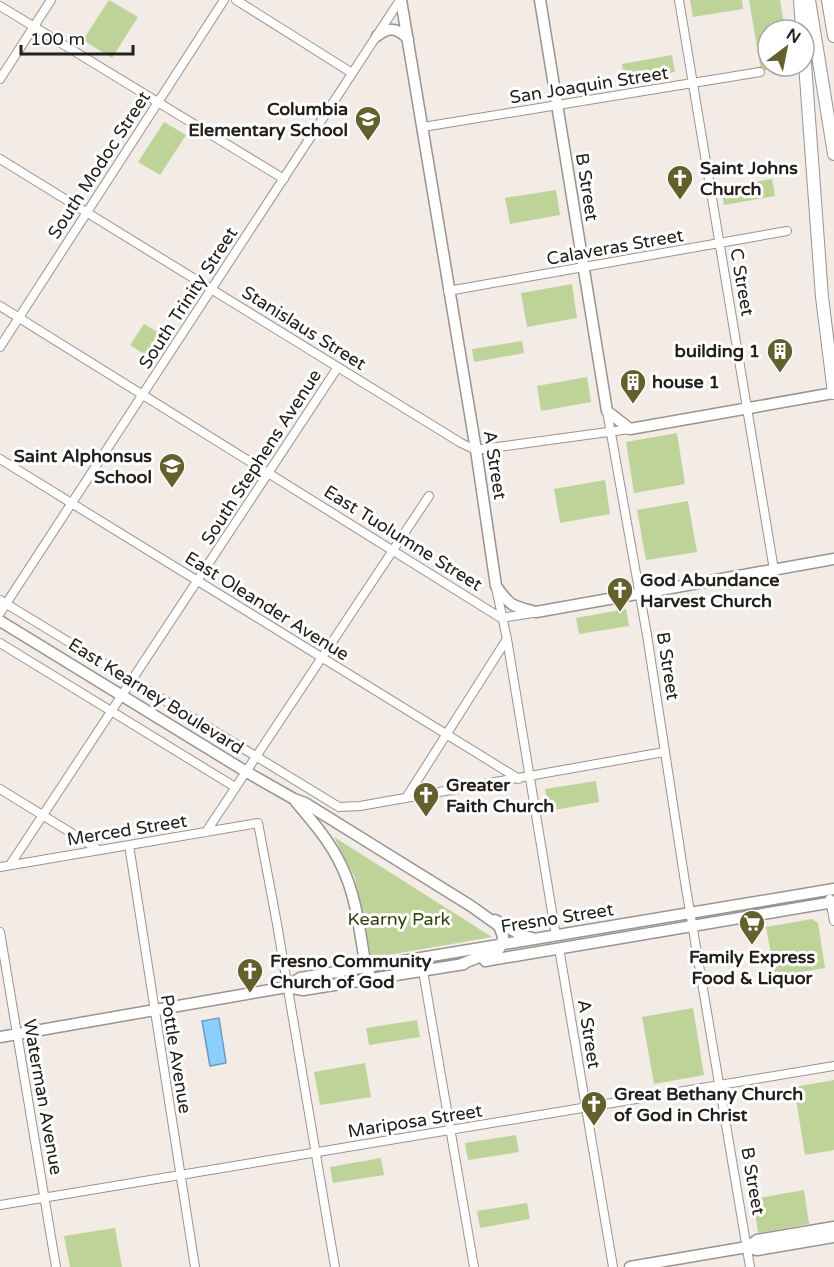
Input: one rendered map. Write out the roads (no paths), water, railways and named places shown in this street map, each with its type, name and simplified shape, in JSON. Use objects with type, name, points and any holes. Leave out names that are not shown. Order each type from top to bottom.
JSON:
[{"type":"highway","points":[[800,0],[801,18]]},
{"type":"highway","points":[[809,0],[834,154]]},
{"type":"highway","points":[[828,0],[834,36]]},
{"type":"highway","points":[[806,78],[822,297],[834,394]]},
{"type":"main road","name":"A Street","points":[[401,0],[476,450],[496,586]]},
{"type":"main road","name":"B Street","points":[[540,0],[607,411]]},
{"type":"main road","points":[[377,36],[384,30],[395,29],[402,32],[408,39]]},
{"type":"main road","points":[[607,411],[630,429],[747,407],[834,394]]},
{"type":"main road","points":[[496,586],[507,603],[536,612],[834,559]]},
{"type":"main road","name":"East Kearney Boulevard","points":[[0,621],[245,771],[294,800],[305,803],[471,906],[499,926],[503,936],[502,944]]},
{"type":"main road","name":"East Kearney Boulevard","points":[[294,800],[321,832],[343,869],[355,906],[366,968]]},
{"type":"main road","name":"Fresno Street","points":[[287,987],[300,978],[831,890]]},
{"type":"main road","name":"Fresno Street","points":[[0,1036],[287,987],[303,990],[833,903]]},
{"type":"main road","points":[[471,906],[521,935],[536,939]]},
{"type":"main road","points":[[459,965],[495,952],[502,944]]},
{"type":"main road","points":[[366,968],[380,978]]},
{"type":"main road","points":[[630,1267],[747,1247],[757,1240],[834,1227]]},
{"type":"main road","points":[[747,1247],[757,1250],[834,1237]]},
{"type":"street","points":[[0,79],[51,0]]},
{"type":"street","name":"South Modoc Street","points":[[0,347],[225,0]]},
{"type":"street","points":[[236,0],[352,74]]},
{"type":"street","name":"South Trinity Street","points":[[0,613],[3,602],[72,503],[401,0]]},
{"type":"street","name":"C Street","points":[[679,0],[774,570]]},
{"type":"street","points":[[0,6],[284,178]]},
{"type":"street","name":"San Joaquin Street","points":[[423,127],[756,73]]},
{"type":"street","name":"Stanislaus Street","points":[[0,159],[461,443],[476,450]]},
{"type":"street","name":"Calaveras Street","points":[[448,291],[787,231]]},
{"type":"street","name":"East Tuolumne Street","points":[[0,306],[501,618]]},
{"type":"street","name":"South Stephens Avenue","points":[[10,865],[338,367]]},
{"type":"street","name":"B Street","points":[[607,411],[750,1267]]},
{"type":"street","points":[[476,450],[630,429]]},
{"type":"street","name":"East Oleander Avenue","points":[[0,459],[519,779]]},
{"type":"street","points":[[206,832],[429,496]]},
{"type":"street","name":"A Street","points":[[496,586],[507,639],[556,936]]},
{"type":"street","name":"East Kearney Boulevard","points":[[3,602],[255,756]]},
{"type":"street","points":[[501,618],[536,612]]},
{"type":"street","points":[[406,798],[507,639]]},
{"type":"street","name":"East Kearney Boulevard","points":[[0,643],[234,787]]},
{"type":"street","points":[[255,756],[333,804],[346,807],[519,779],[664,752]]},
{"type":"street","points":[[0,789],[99,850]]},
{"type":"street","name":"Merced Street","points":[[0,867],[258,824],[287,987]]},
{"type":"street","name":"Pottle Avenue","points":[[129,845],[195,1267]]},
{"type":"street","points":[[831,890],[834,921]]},
{"type":"street","name":"Waterman Avenue","points":[[0,932],[56,1267]]},
{"type":"street","name":"A Street","points":[[559,948],[613,1267]]},
{"type":"street","points":[[423,971],[474,1267]]},
{"type":"street","points":[[287,987],[335,1267]]},
{"type":"street","name":"Mariposa Street","points":[[0,1205],[834,1066]]},
{"type":"water","points":[[219,1018],[226,1063],[210,1066],[202,1021]]},
{"type":"place","name":"Columbia Elementary School","points":[[368,142]]},
{"type":"place","name":"Saint Johns Church","points":[[680,201]]},
{"type":"place","name":"building 1","points":[[780,374]]},
{"type":"place","name":"house 1","points":[[633,405]]},
{"type":"place","name":"Saint Alphonsus School","points":[[172,489]]},
{"type":"place","name":"God Abundance Harvest Church","points":[[620,613]]},
{"type":"place","name":"Greater Faith Church","points":[[426,818]]},
{"type":"place","name":"Family Express Food & Liquor","points":[[752,946]]},
{"type":"place","name":"Fresno Community Church of God","points":[[250,994]]},
{"type":"place","name":"Great Bethany Church of God in Christ","points":[[594,1127]]},
{"type":"park label","name":"Kearny Park","points":[[399,919]]}]
